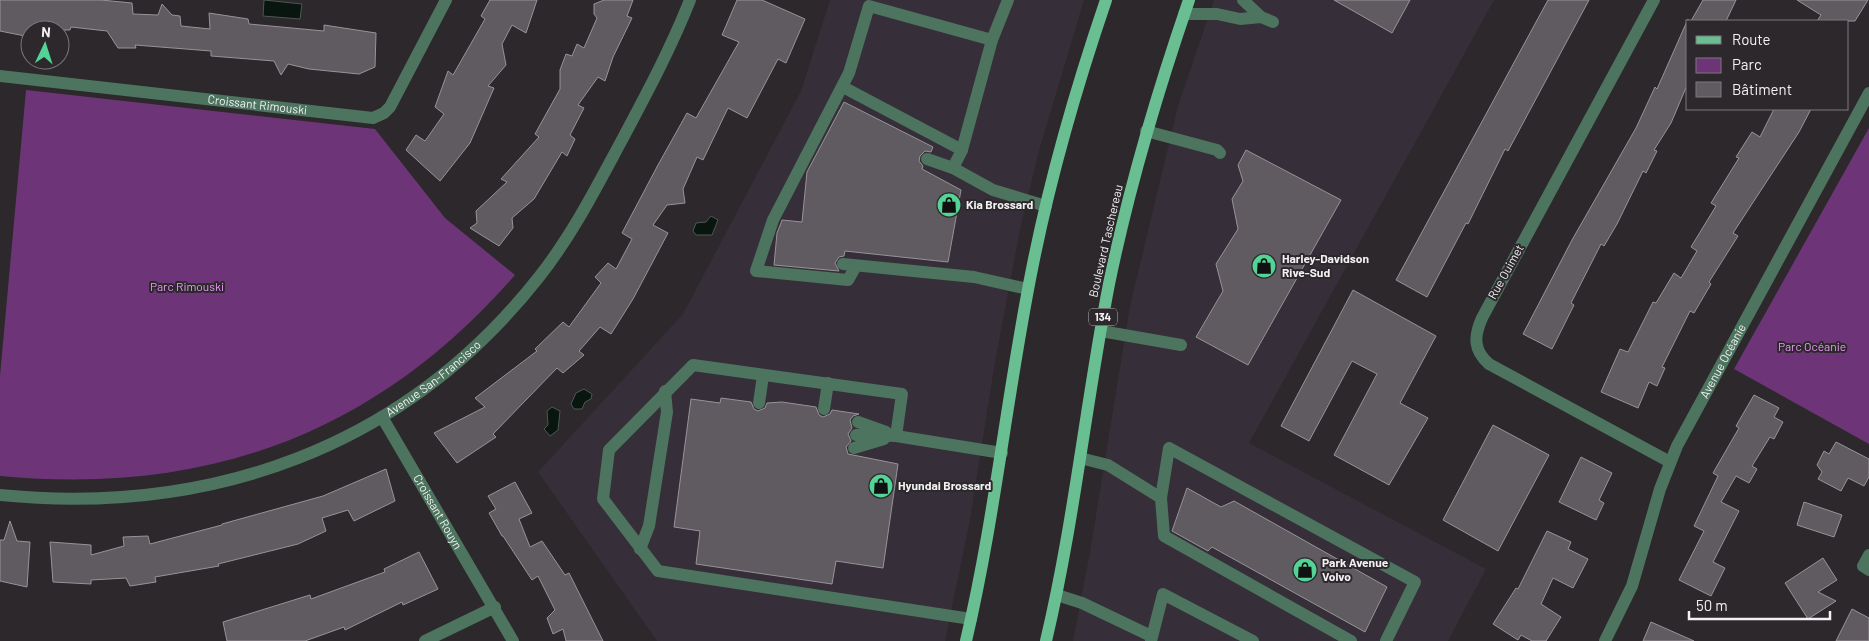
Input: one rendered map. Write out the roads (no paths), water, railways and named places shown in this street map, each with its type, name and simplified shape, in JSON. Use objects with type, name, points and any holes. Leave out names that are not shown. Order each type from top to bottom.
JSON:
[{"type":"main road","points":[[966,641],[1002,453],[1028,289],[1046,206],[1075,98],[1106,0]]},
{"type":"main road","name":"Boulevard Taschereau","points":[[1046,641],[1057,595],[1101,331],[1121,232],[1146,131],[1189,0]]},
{"type":"street","name":"Croissant Rimouski","points":[[0,76],[372,118],[384,113],[390,107],[446,0]]},
{"type":"street","name":"Avenue San-Francisco","points":[[0,495],[52,500],[95,500],[143,496],[198,488],[251,476],[295,460],[382,417],[423,389],[465,355],[513,307],[540,275],[571,232],[660,68],[690,0]]},
{"type":"street","points":[[953,168],[962,150],[992,40],[1008,0]]},
{"type":"street","points":[[1184,14],[1217,14],[1240,19],[1267,19],[1243,0]]},
{"type":"street","name":"Rue Ouimet","points":[[1654,0],[1482,318],[1476,342],[1478,353],[1489,364],[1670,462]]},
{"type":"street","points":[[992,40],[869,6],[843,87],[832,104],[773,220],[756,271],[848,280],[850,265],[974,277],[1028,289]]},
{"type":"street","points":[[843,87],[962,150]]},
{"type":"street","name":"Avenue Océanie","points":[[1606,641],[1632,586],[1660,489],[1670,462],[1869,92]]},
{"type":"street","points":[[1146,131],[1217,150],[1220,153]]},
{"type":"street","points":[[927,159],[953,168],[992,190],[1046,206]]},
{"type":"street","points":[[1101,331],[1181,345]]},
{"type":"street","points":[[896,436],[902,394],[786,376],[763,376],[693,365],[665,391],[609,450],[603,500],[658,571],[971,619]]},
{"type":"street","points":[[759,403],[763,376]]},
{"type":"street","points":[[824,409],[828,383]]},
{"type":"street","points":[[640,549],[649,526],[667,412],[665,391]]},
{"type":"street","name":"Croissant Rouyn","points":[[382,417],[495,607],[513,641]]},
{"type":"street","points":[[858,428],[1002,453]]},
{"type":"street","points":[[854,448],[896,436]]},
{"type":"street","points":[[1352,641],[1164,536],[1161,498],[1169,448],[1415,582],[1386,641]]},
{"type":"street","points":[[1080,458],[1108,465],[1161,498]]},
{"type":"street","points":[[1869,555],[1863,566],[1869,570]]},
{"type":"street","points":[[1057,595],[1082,603],[1151,639],[1163,594],[1253,641]]},
{"type":"street","points":[[426,641],[495,607]]},
{"type":"place","name":"Kia Brossard","points":[[949,205]]},
{"type":"place","name":"Harley-Davidson Rive-Sud","points":[[1264,266]]},
{"type":"place","name":"Hyundai Brossard","points":[[881,486]]},
{"type":"place","name":"Park Avenue Volvo","points":[[1305,570]]},
{"type":"park label","name":"Parc Rimouski","points":[[187,287]]},
{"type":"park label","name":"Parc Océanie","points":[[1812,347]]}]
